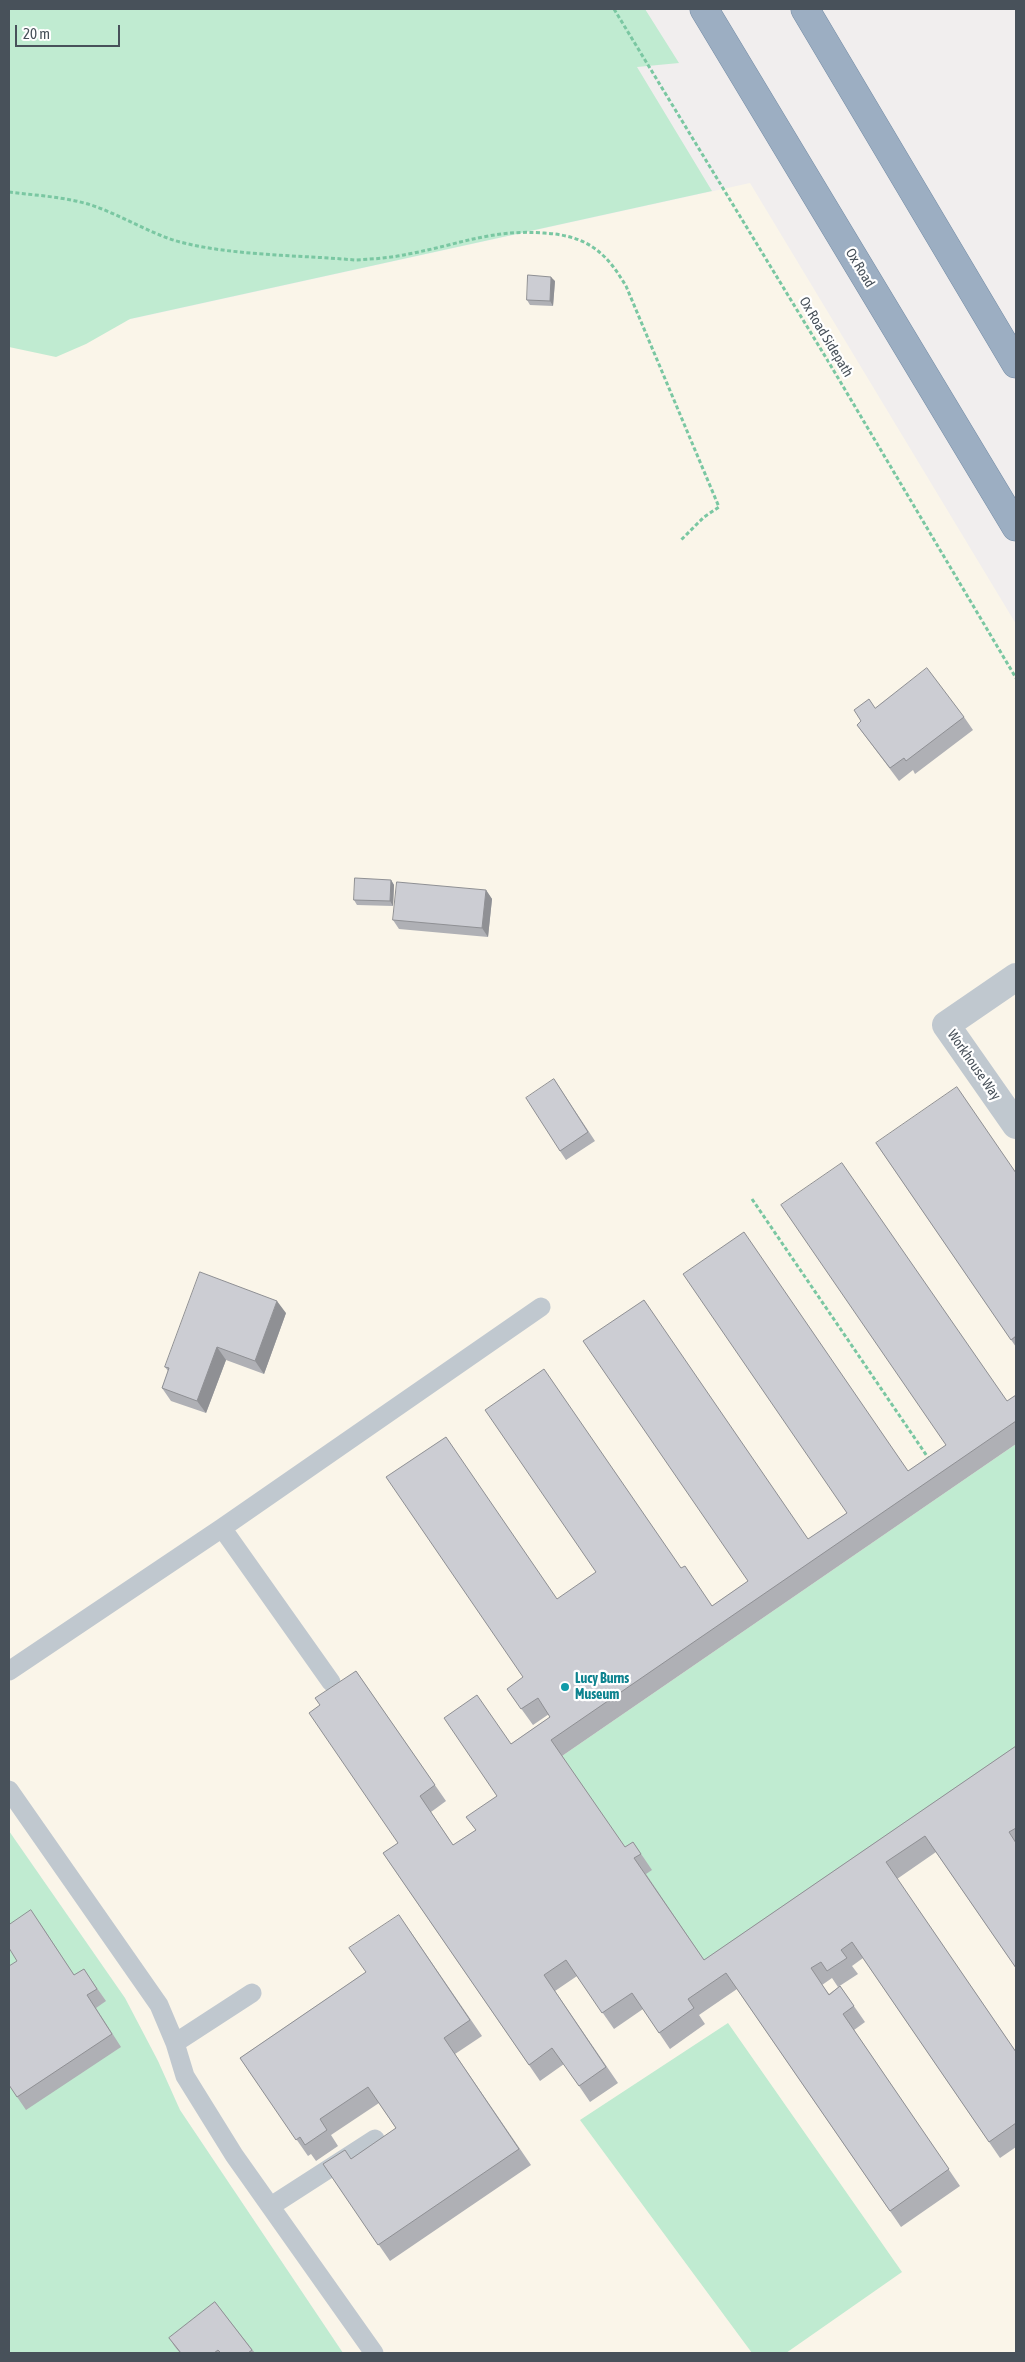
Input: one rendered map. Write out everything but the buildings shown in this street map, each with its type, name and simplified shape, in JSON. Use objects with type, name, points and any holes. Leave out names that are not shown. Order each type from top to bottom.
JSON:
[{"type":"highway","name":"Ox Road","points":[[704,9],[1016,527]]},
{"type":"highway","points":[[805,9],[1016,364]]},
{"type":"street","name":"Workhouse Way","points":[[1016,977],[946,1025],[1016,1125]]},
{"type":"lane","points":[[9,1671],[222,1528],[541,1307]]},
{"type":"lane","points":[[222,1528],[331,1682]]},
{"type":"lane","points":[[9,1790],[159,2005],[175,2043],[185,2076],[234,2155],[374,2353]]},
{"type":"lane","points":[[175,2043],[252,1993]]},
{"type":"lane","points":[[271,2206],[376,2139]]},
{"type":"path","name":"Ox Road Sidepath","points":[[614,9],[828,361],[1016,678]]},
{"type":"path","points":[[9,192],[74,200],[102,209],[160,236],[184,243],[221,249],[373,260],[409,254],[491,234],[521,231],[564,234],[591,246],[614,266],[626,286],[719,507],[704,517],[681,540]]},
{"type":"path","points":[[752,1199],[933,1466]]},
{"type":"shaded area","points":[[750,183],[1016,624],[1016,2353],[343,2353],[180,2110],[158,2061],[125,1998],[9,1831],[9,346]]},
{"type":"green space","points":[[9,9],[645,9],[679,63],[637,67],[712,191],[130,319],[86,344],[56,357],[9,347]]},
{"type":"green space","points":[[1016,1444],[1016,1770],[715,1976],[562,1756]]},
{"type":"green space","points":[[9,1831],[125,1998],[158,2061],[180,2110],[343,2353],[9,2353]]},
{"type":"green space","points":[[728,2023],[902,2272],[786,2353],[752,2353],[580,2120]]},
{"type":"place","name":"Lucy Burns Museum","points":[[565,1687]]}]
